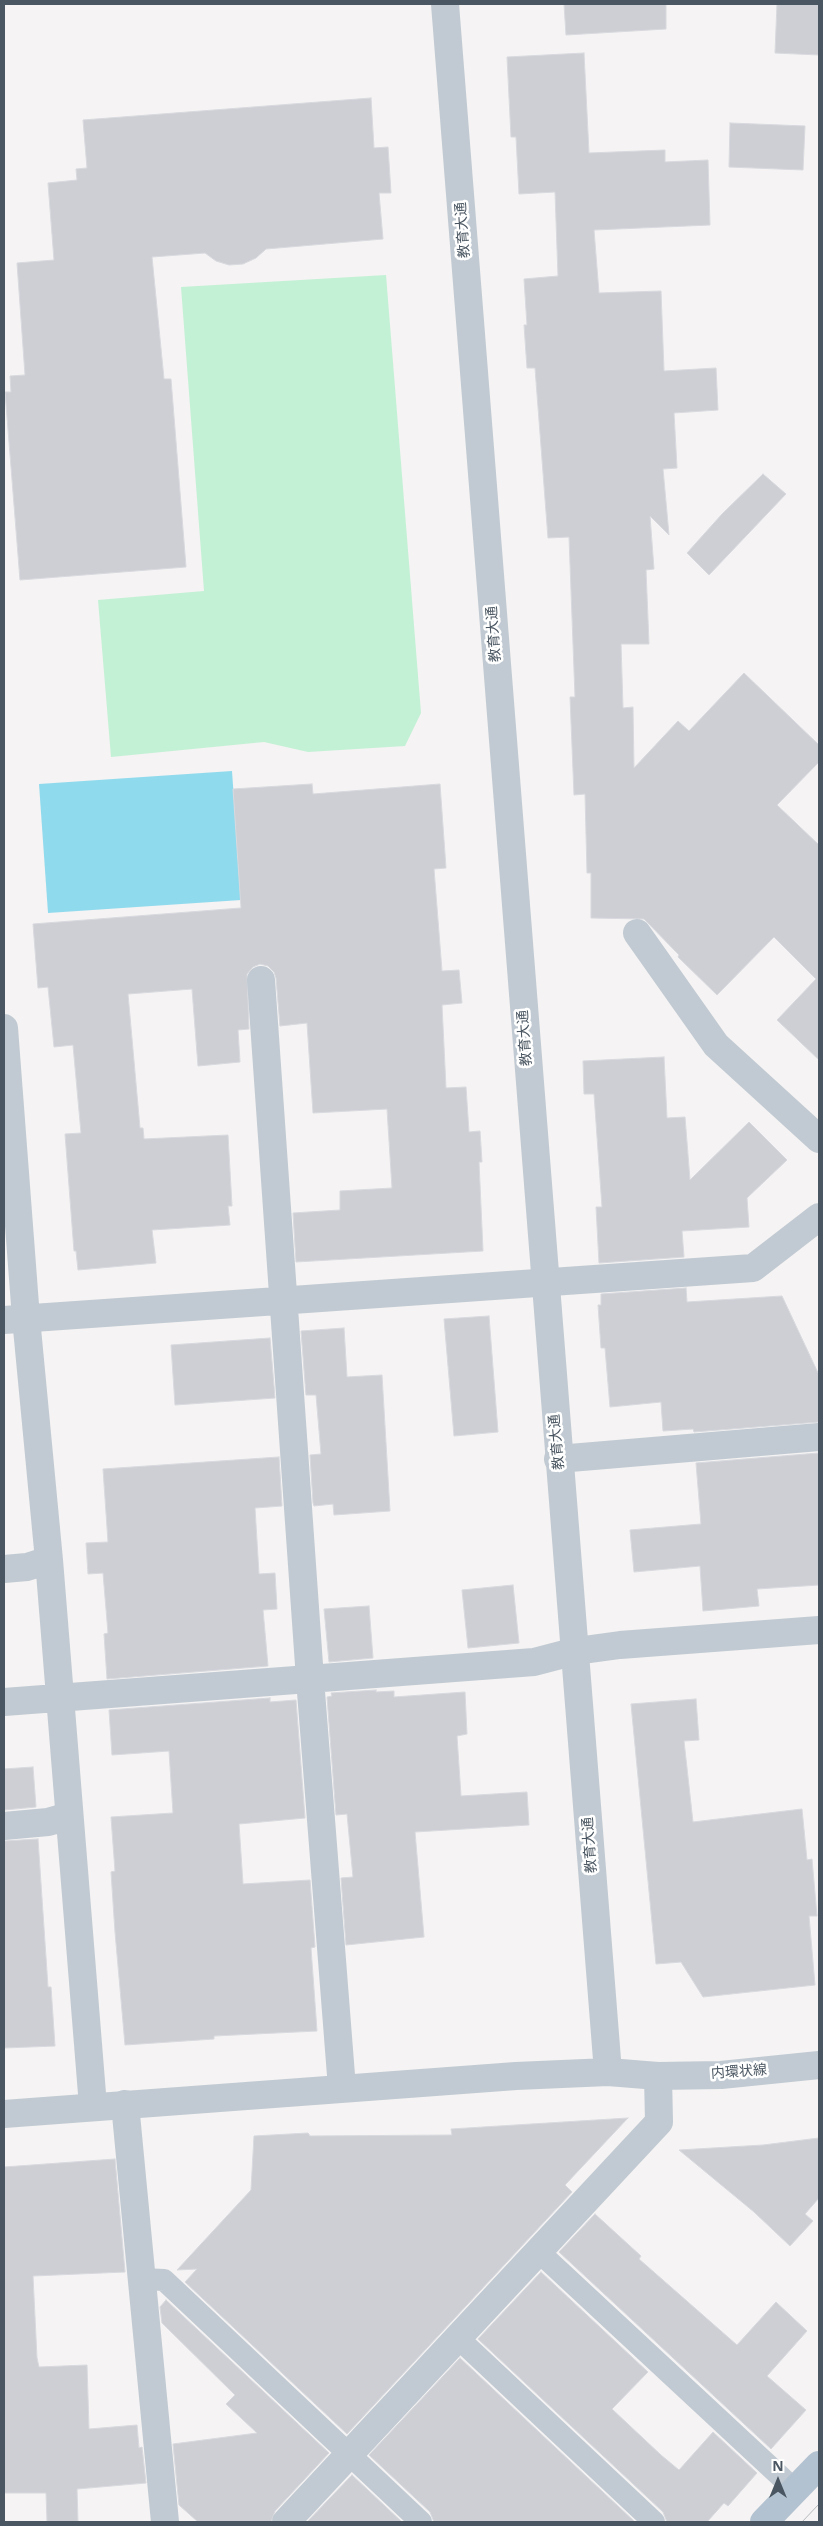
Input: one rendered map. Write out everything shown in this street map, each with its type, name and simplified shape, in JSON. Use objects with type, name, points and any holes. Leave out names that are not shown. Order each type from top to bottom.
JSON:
[{"type":"main road","points":[[764,2522],[819,2465]]},
{"type":"street","name":"教育大通","points":[[446,4],[544,1282],[576,1651],[608,2072]]},
{"type":"street","points":[[637,933],[716,1045],[819,1139]]},
{"type":"street","points":[[261,980],[310,1679],[342,2088]]},
{"type":"street","points":[[4,1028],[15,1319],[49,1560],[94,2106]]},
{"type":"street","points":[[15,1319],[753,1268],[819,1217]]},
{"type":"street","points":[[558,1459],[819,1437]]},
{"type":"street","points":[[4,1569],[27,1567],[49,1560]]},
{"type":"street","points":[[4,1702],[534,1662],[576,1651],[620,1645],[819,1630]]},
{"type":"street","points":[[4,1826],[48,1822],[69,1816]]},
{"type":"street","name":"内環状線","points":[[4,2114],[342,2088],[608,2072],[658,2076],[721,2075],[819,2066]]},
{"type":"street","points":[[286,2522],[659,2122],[658,2076]]},
{"type":"street","points":[[126,2104],[165,2522]]},
{"type":"lane","points":[[539,2252],[795,2490]]},
{"type":"lane","points":[[141,2279],[164,2280],[348,2456],[421,2522]]},
{"type":"lane","points":[[458,2338],[654,2522]]},
{"type":"green space","points":[[386,275],[421,713],[405,746],[308,752],[264,742],[111,757],[98,600],[204,591],[181,287]]},
{"type":"water","points":[[232,771],[241,900],[48,913],[39,784]]},
{"type":"building","points":[[564,4],[666,4],[666,29],[566,35]]},
{"type":"building","points":[[777,4],[819,4],[819,55],[775,53]]},
{"type":"building","points":[[584,53],[589,153],[665,150],[665,162],[708,160],[710,225],[594,230],[599,293],[661,291],[664,371],[716,368],[718,410],[674,413],[677,468],[663,469],[669,535],[650,516],[654,569],[646,570],[649,644],[621,644],[623,708],[633,707],[634,768],[678,721],[689,731],[744,673],[819,745],[819,762],[777,805],[819,845],[819,1060],[777,1020],[816,979],[774,937],[717,995],[678,957],[679,955],[644,919],[591,918],[591,873],[587,873],[585,794],[574,795],[570,697],[575,697],[569,537],[548,538],[535,368],[527,368],[524,325],[527,325],[524,279],[558,276],[555,192],[519,194],[516,137],[511,137],[507,57]]},
{"type":"building","points":[[371,98],[374,148],[388,147],[391,193],[379,193],[383,239],[266,249],[256,258],[243,264],[229,265],[216,261],[205,253],[152,257],[164,379],[171,379],[186,567],[20,580],[5,392],[11,392],[10,376],[25,375],[17,263],[54,260],[48,183],[77,180],[76,169],[87,168],[83,120]]},
{"type":"building","points":[[730,123],[805,126],[803,170],[729,167]]},
{"type":"building","points":[[763,474],[786,494],[709,575],[687,553],[722,514]]},
{"type":"building","points":[[312,784],[313,794],[440,784],[446,868],[434,869],[442,971],[459,970],[462,1003],[442,1005],[446,1088],[466,1087],[469,1132],[480,1131],[482,1162],[479,1162],[483,1251],[296,1262],[293,1213],[340,1210],[340,1191],[392,1188],[387,1109],[313,1113],[307,1023],[280,1026],[276,978],[274,972],[268,966],[260,964],[253,967],[247,974],[249,1029],[238,1030],[240,1062],[198,1066],[192,989],[128,994],[140,1128],[143,1128],[144,1139],[228,1135],[232,1206],[228,1206],[230,1225],[152,1230],[156,1263],[78,1270],[76,1251],[74,1251],[65,1134],[81,1133],[73,1045],[54,1047],[48,987],[38,988],[33,924],[241,908],[233,789]]},
{"type":"building","points":[[664,1057],[667,1118],[685,1117],[690,1180],[749,1122],[787,1160],[747,1198],[749,1227],[682,1231],[684,1257],[599,1263],[596,1207],[602,1207],[594,1094],[584,1094],[583,1061]]},
{"type":"building","points":[[686,1288],[687,1302],[782,1296],[819,1375],[819,1422],[694,1432],[693,1429],[663,1431],[661,1402],[610,1407],[605,1348],[601,1348],[598,1305],[601,1305],[601,1294]]},
{"type":"building","points":[[489,1316],[498,1432],[454,1436],[444,1319]]},
{"type":"building","points":[[344,1328],[347,1377],[382,1375],[390,1511],[334,1515],[333,1504],[314,1506],[313,1503],[310,1455],[321,1454],[316,1395],[306,1395],[301,1331]]},
{"type":"building","points":[[270,1338],[275,1398],[175,1405],[171,1345]]},
{"type":"building","points":[[819,1453],[819,1585],[757,1589],[759,1606],[703,1611],[700,1566],[634,1572],[630,1530],[701,1524],[696,1463]]},
{"type":"building","points":[[279,1457],[282,1506],[255,1508],[259,1574],[275,1573],[277,1609],[263,1610],[268,1666],[107,1679],[104,1634],[108,1633],[103,1573],[88,1574],[86,1543],[108,1542],[103,1469]]},
{"type":"building","points":[[513,1585],[519,1643],[468,1648],[462,1590]]},
{"type":"building","points":[[369,1606],[373,1658],[329,1662],[324,1609]]},
{"type":"building","points":[[376,1690],[376,1692],[394,1691],[394,1697],[465,1692],[467,1734],[457,1736],[461,1796],[527,1792],[529,1825],[415,1832],[424,1937],[346,1945],[341,1878],[353,1877],[347,1814],[336,1815],[327,1697],[332,1696],[331,1693]]},
{"type":"building","points":[[270,1698],[270,1702],[296,1700],[305,1818],[239,1824],[243,1884],[310,1880],[315,1947],[311,1948],[317,2031],[214,2036],[214,2039],[125,2045],[111,1872],[115,1871],[111,1817],[173,1813],[169,1751],[112,1755],[109,1710]]},
{"type":"building","points":[[696,1699],[699,1740],[684,1741],[693,1822],[802,1809],[807,1860],[812,1859],[817,1916],[809,1916],[815,1985],[703,1997],[681,1962],[656,1964],[631,1704]]},
{"type":"building","points":[[33,1767],[36,1807],[4,1810],[4,1769]]},
{"type":"building","points":[[38,1839],[48,1987],[51,1987],[55,2046],[4,2048],[4,1841]]},
{"type":"building","points":[[628,2118],[565,2185],[572,2192],[347,2434],[185,2282],[197,2269],[177,2270],[251,2190],[254,2136],[308,2133],[310,2136],[452,2135],[451,2129]]},
{"type":"building","points":[[819,2138],[819,2198],[805,2214],[813,2221],[790,2246],[754,2212],[679,2150],[763,2145]]},
{"type":"building","points":[[115,2159],[125,2272],[33,2276],[37,2358],[39,2367],[87,2365],[89,2429],[137,2425],[139,2448],[142,2447],[146,2483],[77,2489],[78,2522],[47,2522],[46,2493],[4,2493],[4,2167]]},
{"type":"building","points":[[595,2214],[641,2256],[639,2259],[737,2345],[776,2302],[807,2331],[767,2376],[806,2410],[771,2449],[559,2252]]},
{"type":"building","points":[[541,2272],[648,2372],[612,2409],[661,2455],[679,2470],[713,2432],[757,2473],[728,2506],[724,2503],[707,2522],[667,2522],[663,2512],[478,2339]]},
{"type":"building","points":[[166,2300],[329,2453],[275,2511],[271,2522],[198,2522],[179,2505],[173,2444],[257,2433],[226,2404],[235,2395],[162,2323],[160,2307]]},
{"type":"building","points":[[460,2358],[635,2522],[434,2522],[430,2512],[369,2455]]},
{"type":"building","points":[[352,2475],[402,2522],[307,2522]]},
{"type":"tram line","points":[[802,2522],[819,2504]]}]
